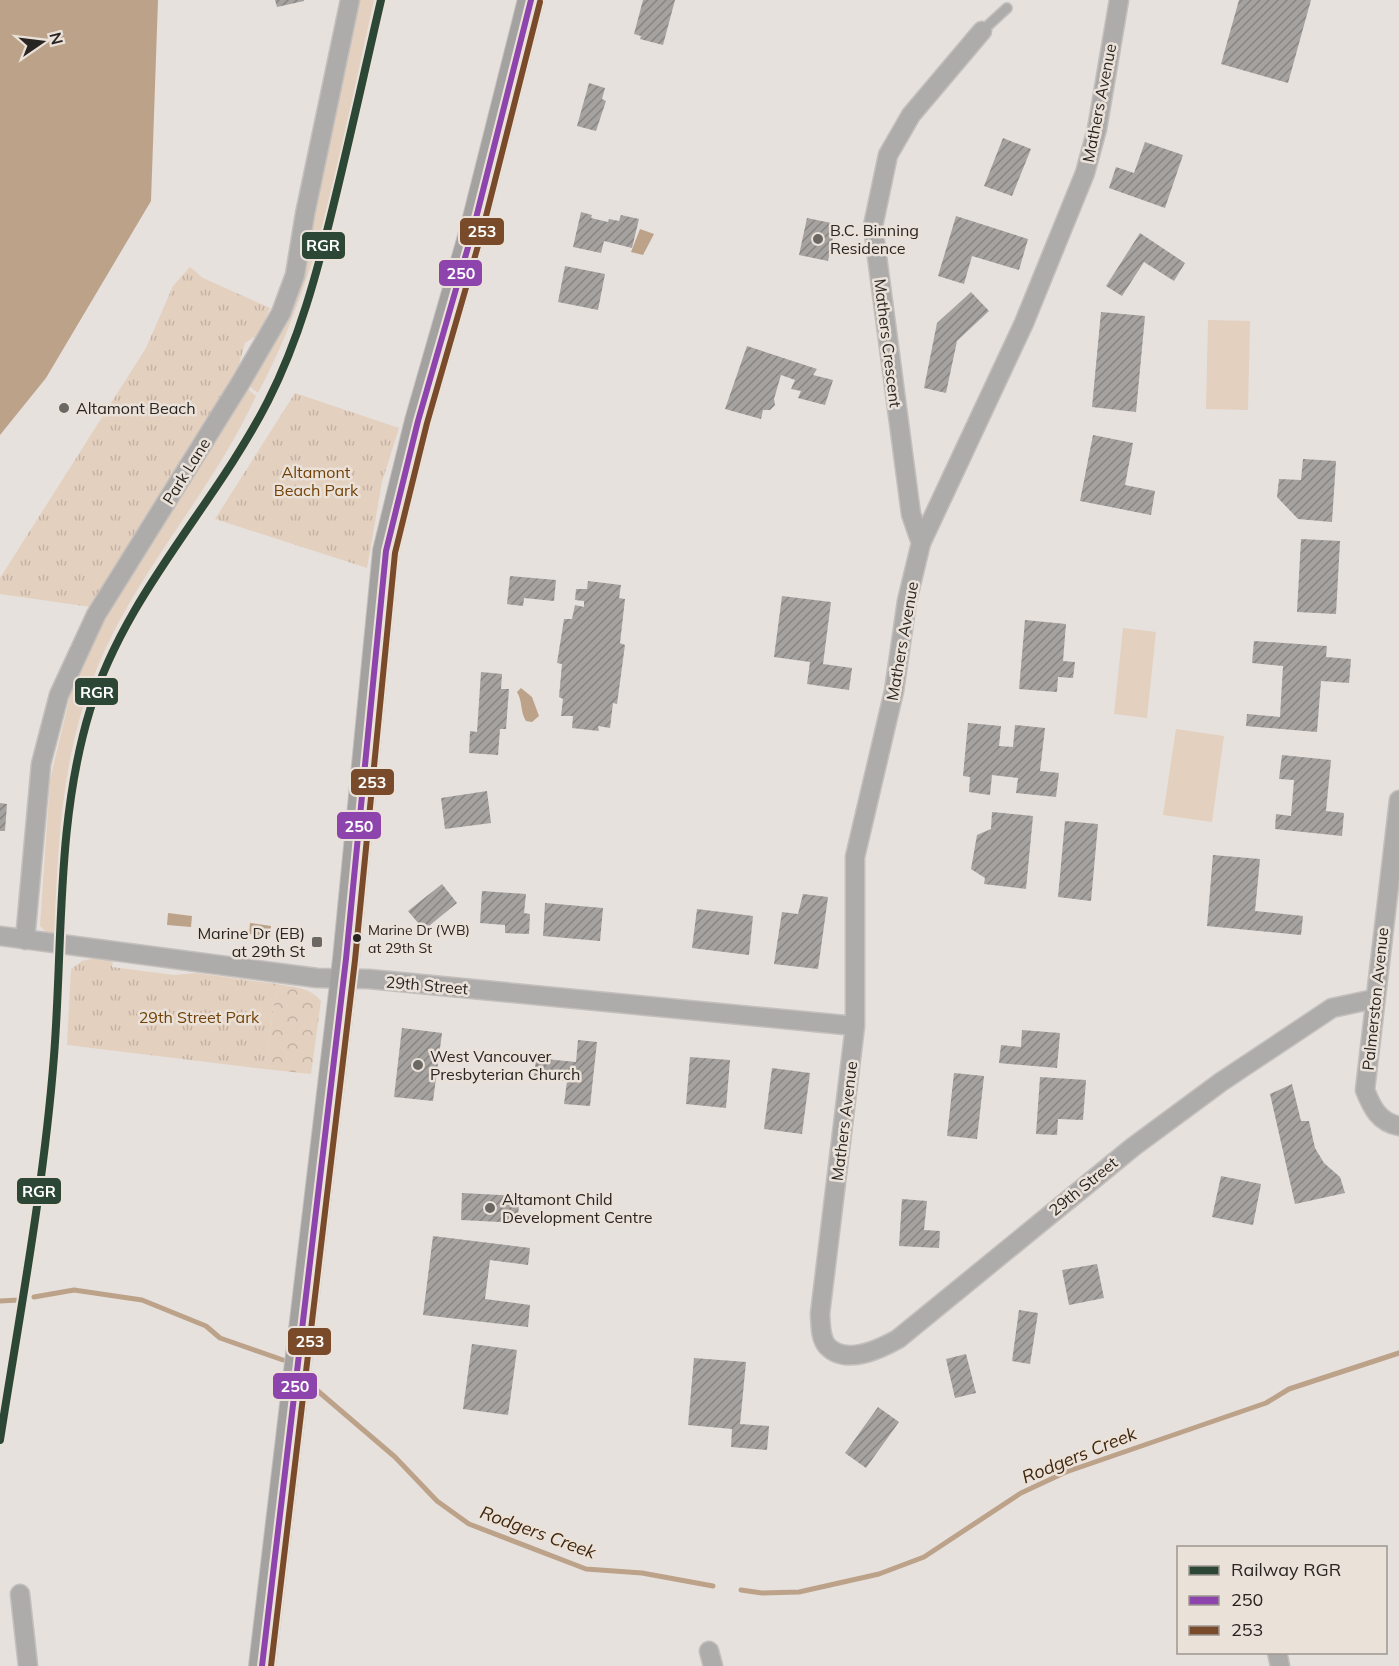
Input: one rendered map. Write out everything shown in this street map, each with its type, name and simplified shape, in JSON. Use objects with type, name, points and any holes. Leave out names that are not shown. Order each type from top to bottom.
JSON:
[{"type":"main road","points":[[262,1666],[343,980],[386,551],[418,421],[473,230],[531,0]]},
{"type":"street","name":"Park Lane","points":[[25,939],[41,764],[59,695],[96,615],[235,392],[281,313],[295,275],[304,214],[350,0]]},
{"type":"street","name":"Mathers Avenue","points":[[820,1314],[855,1026],[855,856],[894,691],[907,601],[921,543],[1024,323],[1085,173],[1097,129],[1119,0]]},
{"type":"street","name":"Mathers Crescent","points":[[921,543],[911,514],[873,226],[888,155],[910,115],[982,31]]},
{"type":"street","name":"Palmerston Avenue","points":[[1391,1123],[1371,1106],[1365,1090],[1399,800]]},
{"type":"street","name":"29th Street","points":[[0,936],[343,980],[381,981],[855,1026]]},
{"type":"street","name":"29th Street","points":[[820,1314],[821,1335],[828,1347],[840,1354],[875,1352],[898,1339],[1133,1146],[1221,1082],[1332,1008],[1374,999]]},
{"type":"street","points":[[20,1594],[28,1666]]},
{"type":"lane","points":[[982,31],[1007,8]]},
{"type":"green space","points":[[358,0],[374,0],[329,201],[299,299],[258,393],[250,387],[286,317]]},
{"type":"green space","points":[[190,267],[203,278],[270,308],[260,333],[245,343],[236,375],[91,607],[0,594],[0,578],[146,348],[173,286]]},
{"type":"green space","points":[[1208,320],[1250,321],[1248,410],[1206,409]]},
{"type":"green space","points":[[248,389],[256,396],[238,432],[131,600],[96,671],[76,734],[69,767],[57,867],[55,934],[47,933],[40,926],[50,780],[74,679],[101,621]]},
{"type":"green space","name":"Altamont Beach Park","points":[[295,393],[399,428],[382,482],[367,568],[215,519]]},
{"type":"green space","points":[[1123,628],[1156,632],[1147,718],[1114,714]]},
{"type":"green space","points":[[1176,729],[1224,736],[1212,822],[1163,815]]},
{"type":"green space","name":"29th Street Park","points":[[95,958],[113,960],[112,967],[174,975],[196,973],[277,984],[265,1069],[67,1045],[71,969],[82,961]]},
{"type":"green space","points":[[277,984],[306,990],[321,1001],[311,1074],[265,1069]]},
{"type":"shaded area","points":[[0,0],[158,0],[151,201],[46,378],[0,435]]},
{"type":"shaded area","points":[[640,229],[654,234],[643,255],[631,252]]},
{"type":"shaded area","points":[[521,688],[532,697],[539,716],[532,722],[526,721],[523,714],[517,692]]},
{"type":"shaded area","points":[[168,913],[192,916],[191,927],[167,925]]},
{"type":"shaded area","points":[[250,923],[271,926],[270,937],[249,934]]},
{"type":"building","points":[[275,0],[304,0],[304,1],[277,7]]},
{"type":"building","points":[[643,0],[675,0],[663,45],[640,39],[641,36],[634,34]]},
{"type":"building","points":[[1239,0],[1311,0],[1288,83],[1221,64]]},
{"type":"building","points":[[589,83],[605,88],[602,99],[606,101],[596,131],[577,126]]},
{"type":"building","points":[[1003,138],[1031,149],[1012,196],[984,186]]},
{"type":"building","points":[[1145,142],[1183,155],[1165,208],[1109,188],[1116,167],[1134,173]]},
{"type":"building","points":[[581,212],[592,215],[591,218],[608,222],[609,219],[619,221],[621,215],[639,219],[632,248],[604,241],[601,253],[573,247]]},
{"type":"building","points":[[956,216],[1028,239],[1019,270],[972,256],[964,284],[938,276]]},
{"type":"building","name":"B.C. Binning Residence","points":[[807,218],[836,224],[828,261],[799,255]]},
{"type":"building","points":[[1140,233],[1185,263],[1174,281],[1144,262],[1122,296],[1106,286]]},
{"type":"building","points":[[565,266],[605,274],[598,310],[558,302]]},
{"type":"building","points":[[971,292],[989,311],[957,341],[946,393],[924,388],[937,323]]},
{"type":"building","points":[[1101,312],[1145,316],[1136,412],[1092,407]]},
{"type":"building","points":[[747,346],[817,369],[813,375],[833,380],[825,405],[798,398],[801,391],[791,389],[795,380],[781,375],[774,399],[775,405],[770,410],[763,410],[761,419],[725,409]]},
{"type":"building","points":[[1093,435],[1133,443],[1125,485],[1155,491],[1151,515],[1080,501]]},
{"type":"building","points":[[1303,459],[1336,461],[1332,522],[1298,519],[1277,497],[1279,479],[1301,480]]},
{"type":"building","points":[[1301,539],[1340,541],[1336,614],[1297,612]]},
{"type":"building","points":[[510,576],[556,580],[554,601],[524,598],[523,606],[507,604]]},
{"type":"building","points":[[588,581],[621,585],[619,598],[625,599],[620,643],[625,645],[617,704],[613,703],[610,728],[598,726],[599,731],[572,728],[573,716],[561,716],[563,699],[559,697],[562,664],[557,663],[564,619],[572,619],[575,605],[584,607],[584,601],[575,600],[576,589],[587,589]]},
{"type":"building","points":[[782,596],[831,602],[823,664],[852,668],[849,690],[807,684],[810,662],[774,657]]},
{"type":"building","points":[[1025,620],[1066,624],[1063,661],[1075,662],[1073,678],[1058,677],[1057,692],[1019,689]]},
{"type":"building","points":[[1254,641],[1327,646],[1326,657],[1351,659],[1349,683],[1321,681],[1317,732],[1246,726],[1247,714],[1280,717],[1283,666],[1252,663]]},
{"type":"building","points":[[481,672],[502,674],[501,689],[509,689],[506,729],[500,729],[498,755],[469,753],[470,731],[477,732]]},
{"type":"building","points":[[968,723],[1001,726],[999,746],[1013,747],[1015,725],[1045,728],[1040,771],[1059,773],[1056,797],[1016,793],[1018,778],[992,775],[990,795],[969,792],[970,777],[963,776]]},
{"type":"building","points":[[1282,755],[1331,760],[1326,811],[1344,813],[1342,836],[1275,829],[1276,814],[1291,816],[1294,780],[1279,779]]},
{"type":"building","points":[[487,791],[491,823],[445,829],[441,798]]},
{"type":"building","points":[[0,803],[7,804],[5,831],[0,831]]},
{"type":"building","points":[[992,812],[1033,816],[1026,889],[984,884],[985,878],[971,869],[977,835],[991,829]]},
{"type":"building","points":[[1065,821],[1098,824],[1091,901],[1058,897]]},
{"type":"building","points":[[1213,855],[1260,859],[1255,911],[1303,916],[1301,935],[1207,926]]},
{"type":"building","points":[[442,884],[457,903],[424,930],[408,911]]},
{"type":"building","points":[[482,891],[526,894],[524,913],[530,914],[529,934],[505,933],[505,925],[480,923]]},
{"type":"building","points":[[803,894],[828,897],[818,969],[774,964],[782,912],[798,914]]},
{"type":"building","points":[[545,903],[603,908],[600,941],[543,936]]},
{"type":"building","points":[[697,909],[753,916],[749,955],[692,948]]},
{"type":"building","name":"West Vancouver Presbyterian Church","points":[[402,1028],[442,1033],[433,1101],[394,1097]]},
{"type":"building","points":[[1022,1030],[1060,1033],[1057,1068],[999,1063],[1001,1045],[1021,1047]]},
{"type":"building","points":[[578,1040],[597,1042],[590,1106],[564,1104],[567,1081],[534,1077],[536,1058],[576,1062]]},
{"type":"building","points":[[690,1057],[730,1060],[726,1108],[686,1104]]},
{"type":"building","points":[[772,1068],[810,1073],[802,1134],[764,1129]]},
{"type":"building","points":[[954,1073],[984,1076],[977,1139],[947,1136]]},
{"type":"building","points":[[1040,1077],[1086,1080],[1083,1120],[1058,1119],[1057,1135],[1036,1134]]},
{"type":"building","points":[[1292,1084],[1301,1121],[1309,1121],[1315,1148],[1324,1163],[1340,1177],[1345,1193],[1295,1204],[1270,1094]]},
{"type":"building","points":[[1221,1176],[1261,1184],[1253,1225],[1212,1217]]},
{"type":"building","name":"Altamont Child Development Centre","points":[[462,1193],[519,1196],[518,1223],[461,1220]]},
{"type":"building","points":[[902,1199],[927,1201],[924,1230],[940,1231],[939,1248],[899,1246]]},
{"type":"building","points":[[433,1236],[530,1248],[528,1265],[490,1260],[485,1299],[530,1305],[528,1327],[423,1315]]},
{"type":"building","points":[[1097,1264],[1104,1298],[1069,1305],[1062,1270]]},
{"type":"building","points":[[1019,1310],[1038,1313],[1030,1364],[1012,1361]]},
{"type":"building","points":[[472,1344],[517,1350],[508,1415],[463,1409]]},
{"type":"building","points":[[966,1354],[976,1393],[955,1398],[946,1359]]},
{"type":"building","points":[[694,1358],[746,1362],[740,1424],[769,1426],[767,1450],[731,1447],[732,1429],[688,1425]]},
{"type":"building","points":[[878,1407],[899,1422],[866,1468],[845,1453]]},
{"type":"waterway","name":"Rodgers Creek","points":[[34,1297],[74,1290],[142,1300],[206,1326],[220,1338],[283,1360]]},
{"type":"waterway","name":"Rodgers Creek","points":[[0,1301],[19,1300]]},
{"type":"waterway","name":"Rodgers Creek","points":[[741,1590],[762,1593],[799,1592],[879,1574],[924,1557],[1021,1493],[1066,1472],[1266,1403],[1289,1389],[1399,1353]]},
{"type":"waterway","name":"Rodgers Creek","points":[[305,1380],[395,1457],[437,1501],[469,1524],[586,1569],[642,1573],[713,1586]]},
{"type":"rail line","name":"RGR","points":[[0,1440],[31,1248],[50,1104],[66,838],[79,752],[90,710],[105,668],[125,628],[147,589],[246,440],[268,401],[289,354],[320,257],[381,0]]},
{"type":"transit line","name":"250","points":[[262,1666],[346,959],[386,551],[418,421],[473,230],[531,0]]},
{"type":"transit line","name":"253","points":[[271,1666],[355,960],[395,553],[427,423],[482,232],[540,2]]},
{"type":"place","name":"B.C. Binning Residence","points":[[818,239]]},
{"type":"place","name":"Altamont Beach","points":[[64,408]]},
{"type":"place","name":"Marine Dr (WB) at 29th St","points":[[357,938]]},
{"type":"place","name":"Marine Dr (EB) at 29th St","points":[[317,942]]},
{"type":"place","name":"West Vancouver Presbyterian Church","points":[[418,1065]]},
{"type":"place","name":"Altamont Child Development Centre","points":[[490,1208]]}]
